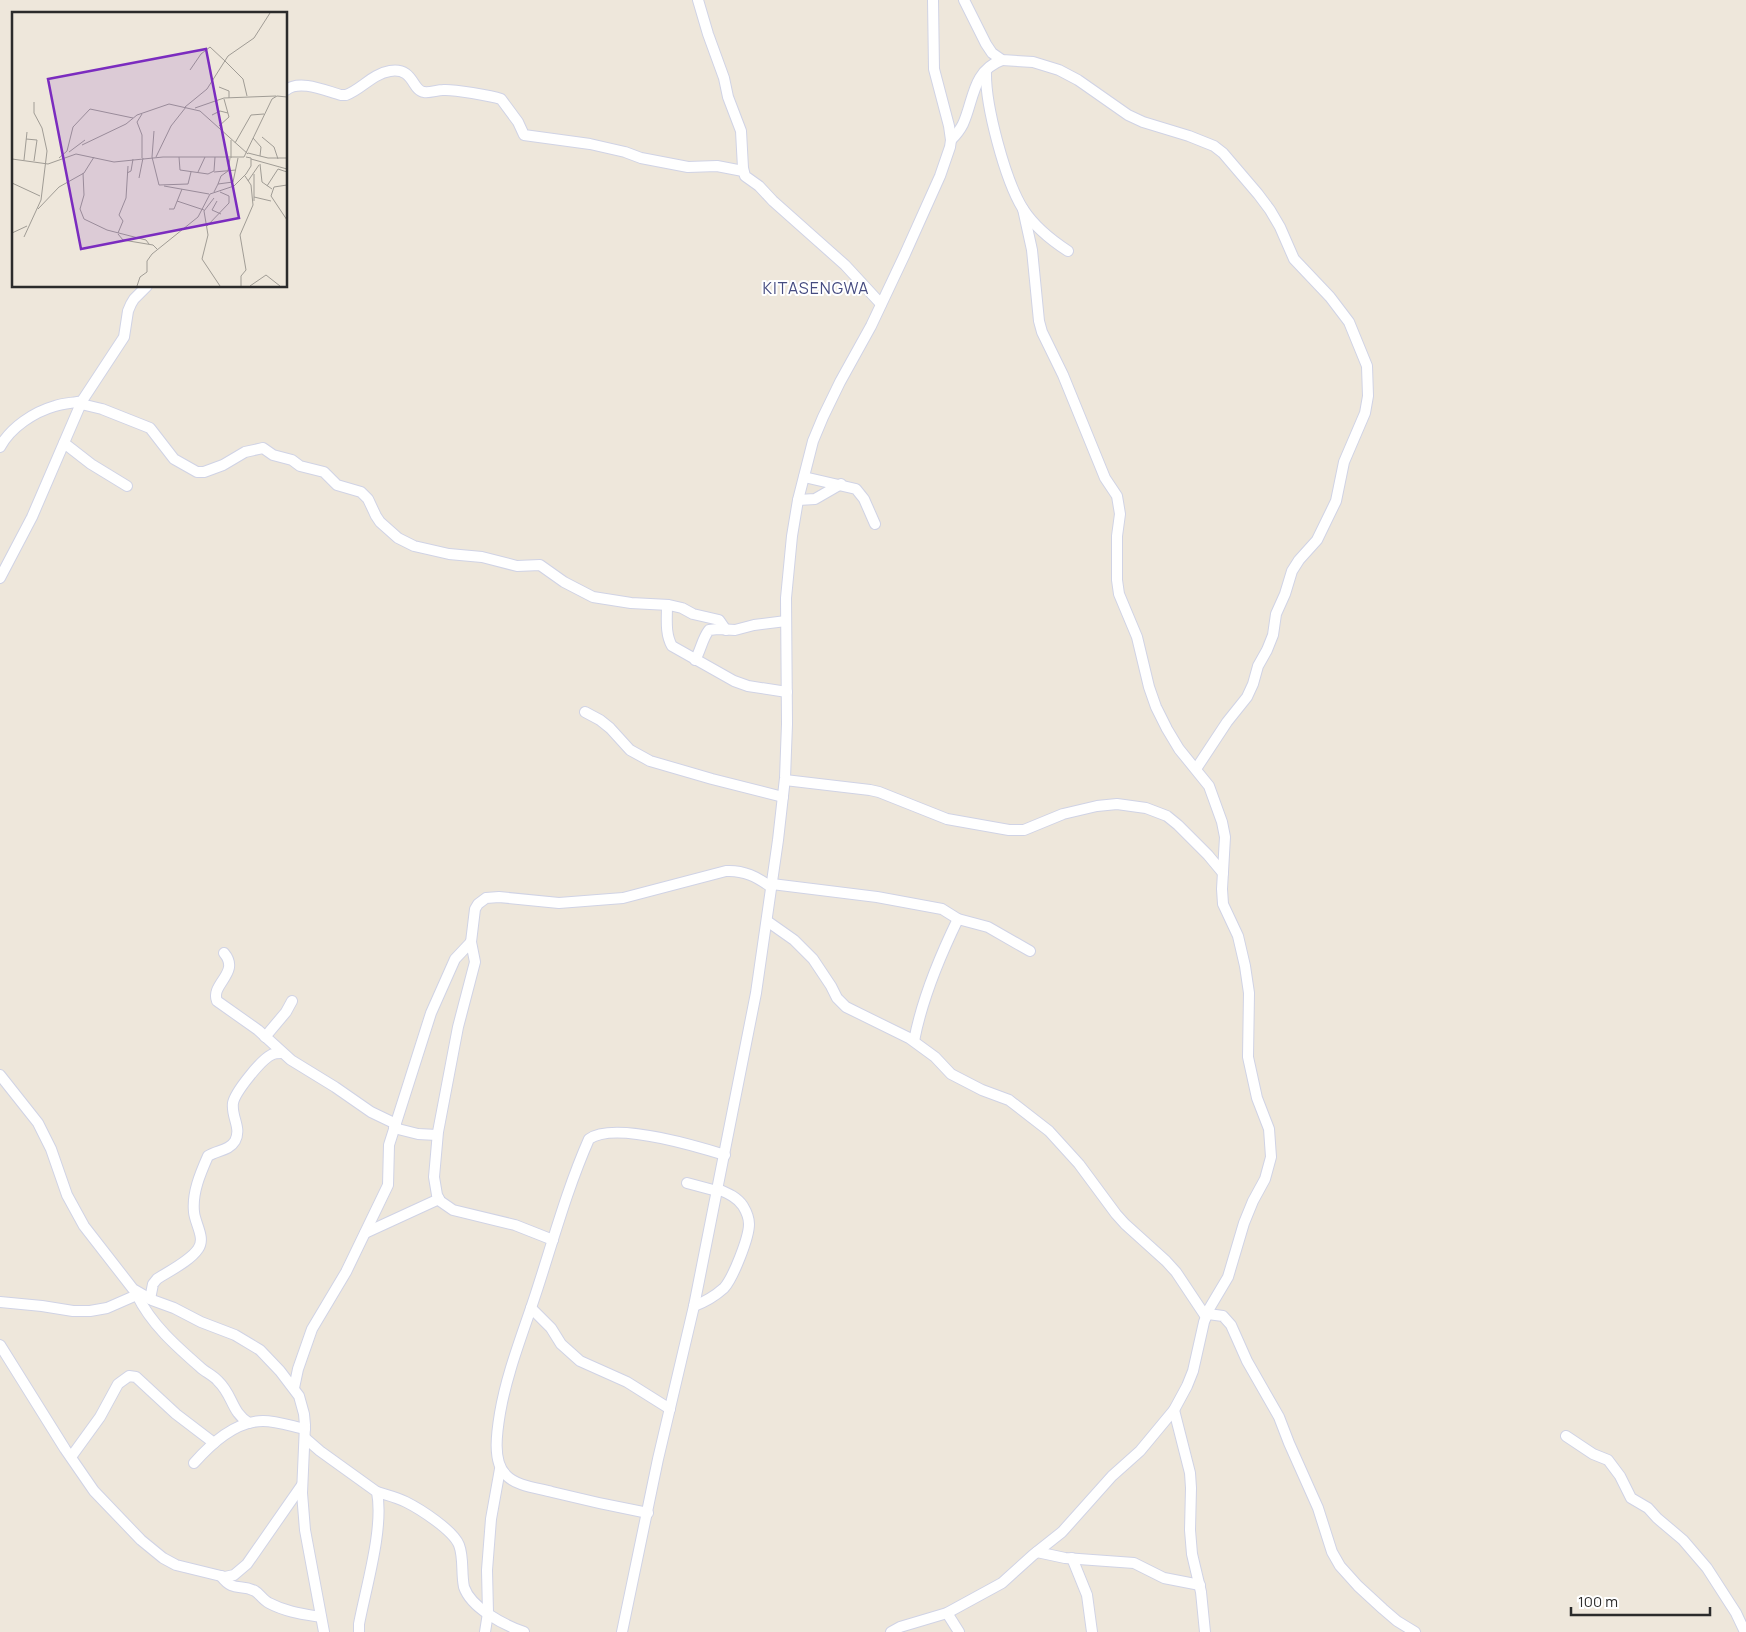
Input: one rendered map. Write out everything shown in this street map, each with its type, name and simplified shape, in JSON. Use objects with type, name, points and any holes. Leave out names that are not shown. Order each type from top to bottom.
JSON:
[{"type":"street","points":[[698,0],[724,78],[728,97],[741,132],[743,171],[746,176],[845,265],[881,304]]},
{"type":"street","points":[[933,0],[934,69],[951,140]]},
{"type":"street","points":[[964,0],[986,44],[992,53],[1002,60]]},
{"type":"street","points":[[622,1632],[694,1306],[756,993],[785,780],[788,569],[798,500],[813,441],[881,304],[940,176],[951,140],[964,122],[973,89],[995,62],[1002,60],[1032,62],[1059,70],[1078,80],[1136,119],[1190,136],[1214,146],[1224,153],[1270,210],[1294,258],[1344,315],[1354,333],[1367,366],[1368,396],[1365,413],[1344,462],[1336,501],[1317,540],[1292,571],[1276,614],[1267,650],[1258,666],[1247,697],[1227,722],[1196,769]]},
{"type":"street","points":[[288,89],[294,86],[301,86],[346,95],[378,75],[390,71],[399,71],[410,77],[418,90],[423,92],[444,90],[500,99],[518,122],[524,135],[590,144],[625,152],[641,158],[688,166],[718,166],[743,171]]},
{"type":"street","points":[[891,1632],[900,1627],[947,1613],[1002,1583],[1036,1552],[1062,1532],[1112,1476],[1140,1451],[1174,1410],[1188,1386],[1207,1316],[1228,1277],[1244,1223],[1265,1179],[1271,1157],[1269,1128],[1257,1098],[1248,1057],[1248,981],[1238,936],[1223,904],[1225,838],[1222,822],[1209,786],[1179,749],[1156,707],[1136,636],[1119,594],[1117,545],[1119,504],[1117,496],[1105,478],[1082,420],[1042,332],[1039,321],[1032,250],[1023,209],[1012,186],[999,146],[986,92],[986,71]]},
{"type":"street","points":[[1023,209],[1045,233],[1068,251]]},
{"type":"street","points":[[0,578],[32,517],[82,402],[124,337],[128,311],[134,299],[145,288]]},
{"type":"street","points":[[0,447],[4,440],[30,417],[56,406],[82,402],[150,428],[174,460],[197,472],[204,472],[245,452],[264,448],[273,455],[292,460],[300,466],[324,472],[337,485],[354,488],[361,492],[368,499],[380,522],[398,538],[414,546],[449,554],[482,557],[517,566],[540,566],[564,582],[594,597],[682,608],[693,614],[719,620],[726,630]]},
{"type":"street","points":[[64,443],[91,464],[127,486]]},
{"type":"street","points":[[804,477],[851,486],[860,493],[875,524]]},
{"type":"street","points":[[798,500],[815,499],[841,484]]},
{"type":"street","points":[[666,605],[668,640],[672,646],[734,681],[748,686],[787,692]]},
{"type":"street","points":[[695,660],[709,630],[735,630],[754,625],[786,621]]},
{"type":"street","points":[[586,712],[610,728],[630,750],[650,760],[712,779],[783,797]]},
{"type":"street","points":[[785,780],[860,788],[879,792],[947,819],[1009,830],[1024,830],[1063,814],[1096,806],[1117,804],[1146,808],[1160,812],[1173,821],[1208,855],[1223,873]]},
{"type":"street","points":[[553,1240],[515,1225],[453,1210],[439,1199],[434,1177],[437,1135],[458,1027],[475,962],[471,942],[475,909],[486,898],[499,897],[559,903],[623,898],[715,872],[731,871],[747,873],[772,885],[901,900],[942,909],[958,919],[983,925],[1030,951]]},
{"type":"street","points":[[914,1041],[920,1014],[933,975],[958,919]]},
{"type":"street","points":[[767,921],[794,940],[813,959],[840,1002],[851,1010],[914,1041],[935,1057],[951,1074],[982,1090],[1009,1100],[1057,1138],[1116,1214],[1176,1272],[1207,1316]]},
{"type":"street","points":[[294,1388],[298,1369],[312,1329],[336,1292],[388,1185],[389,1145],[431,1013],[455,959],[471,942]]},
{"type":"street","points":[[224,953],[229,958],[230,964],[226,976],[216,993],[215,998],[221,1005],[246,1021],[291,1060],[371,1112],[395,1126],[427,1135],[437,1135]]},
{"type":"street","points":[[265,1037],[286,1012],[292,1001]]},
{"type":"street","points":[[150,1298],[153,1284],[157,1279],[194,1255],[200,1248],[201,1240],[194,1214],[195,1192],[208,1156],[234,1144],[237,1136],[237,1125],[233,1111],[234,1098],[262,1063],[272,1054],[282,1053]]},
{"type":"street","points":[[0,1076],[38,1123],[51,1149],[67,1195],[84,1226],[138,1294],[156,1325],[198,1366],[218,1380],[228,1393],[240,1417],[250,1423]]},
{"type":"street","points":[[485,1632],[488,1613],[487,1570],[491,1519],[500,1469],[497,1450],[500,1413],[517,1348],[581,1157],[590,1139],[596,1134],[628,1132],[697,1146],[724,1154]]},
{"type":"street","points":[[687,1182],[717,1190],[738,1199],[748,1216],[748,1234],[728,1282],[710,1299],[694,1306]]},
{"type":"street","points":[[365,1233],[439,1199]]},
{"type":"street","points":[[0,1302],[73,1311],[90,1311],[107,1308],[138,1294],[174,1308],[200,1322],[236,1335],[260,1350],[270,1359],[294,1388],[302,1405],[305,1433],[302,1485],[305,1530],[324,1632]]},
{"type":"street","points":[[531,1308],[550,1328],[561,1344],[580,1360],[627,1382],[670,1409]]},
{"type":"street","points":[[1207,1316],[1223,1316],[1231,1324],[1247,1361],[1279,1417],[1310,1487],[1332,1552],[1340,1566],[1383,1609],[1397,1621],[1415,1632]]},
{"type":"street","points":[[0,1345],[94,1492],[113,1512],[164,1558],[176,1565],[221,1576],[234,1575],[247,1564],[302,1485]]},
{"type":"street","points":[[71,1457],[100,1417],[118,1384],[129,1376],[136,1377],[176,1414],[214,1443]]},
{"type":"street","points":[[1174,1410],[1190,1473],[1192,1488],[1190,1530],[1192,1554],[1200,1585],[1205,1632]]},
{"type":"street","points":[[194,1463],[225,1433],[250,1423],[264,1421],[305,1433],[320,1451],[376,1492],[407,1503],[453,1536],[461,1551],[464,1586],[467,1594],[488,1613],[509,1626],[524,1632]]},
{"type":"street","points":[[1566,1436],[1593,1454],[1608,1460],[1620,1476],[1631,1498],[1648,1508],[1684,1540],[1707,1568],[1736,1613],[1745,1632]]},
{"type":"street","points":[[500,1469],[510,1479],[529,1486],[607,1506],[648,1513]]},
{"type":"street","points":[[359,1632],[358,1624],[378,1525],[379,1503],[376,1492]]},
{"type":"street","points":[[1036,1552],[1072,1558],[1134,1563],[1164,1578],[1200,1585]]},
{"type":"street","points":[[1072,1558],[1087,1595],[1092,1632]]},
{"type":"street","points":[[221,1576],[229,1585],[254,1590],[264,1600],[277,1607],[322,1618]]},
{"type":"street","points":[[947,1613],[959,1632]]},
{"type":"district","name":"KITASENGWA","points":[[816,288]]}]
